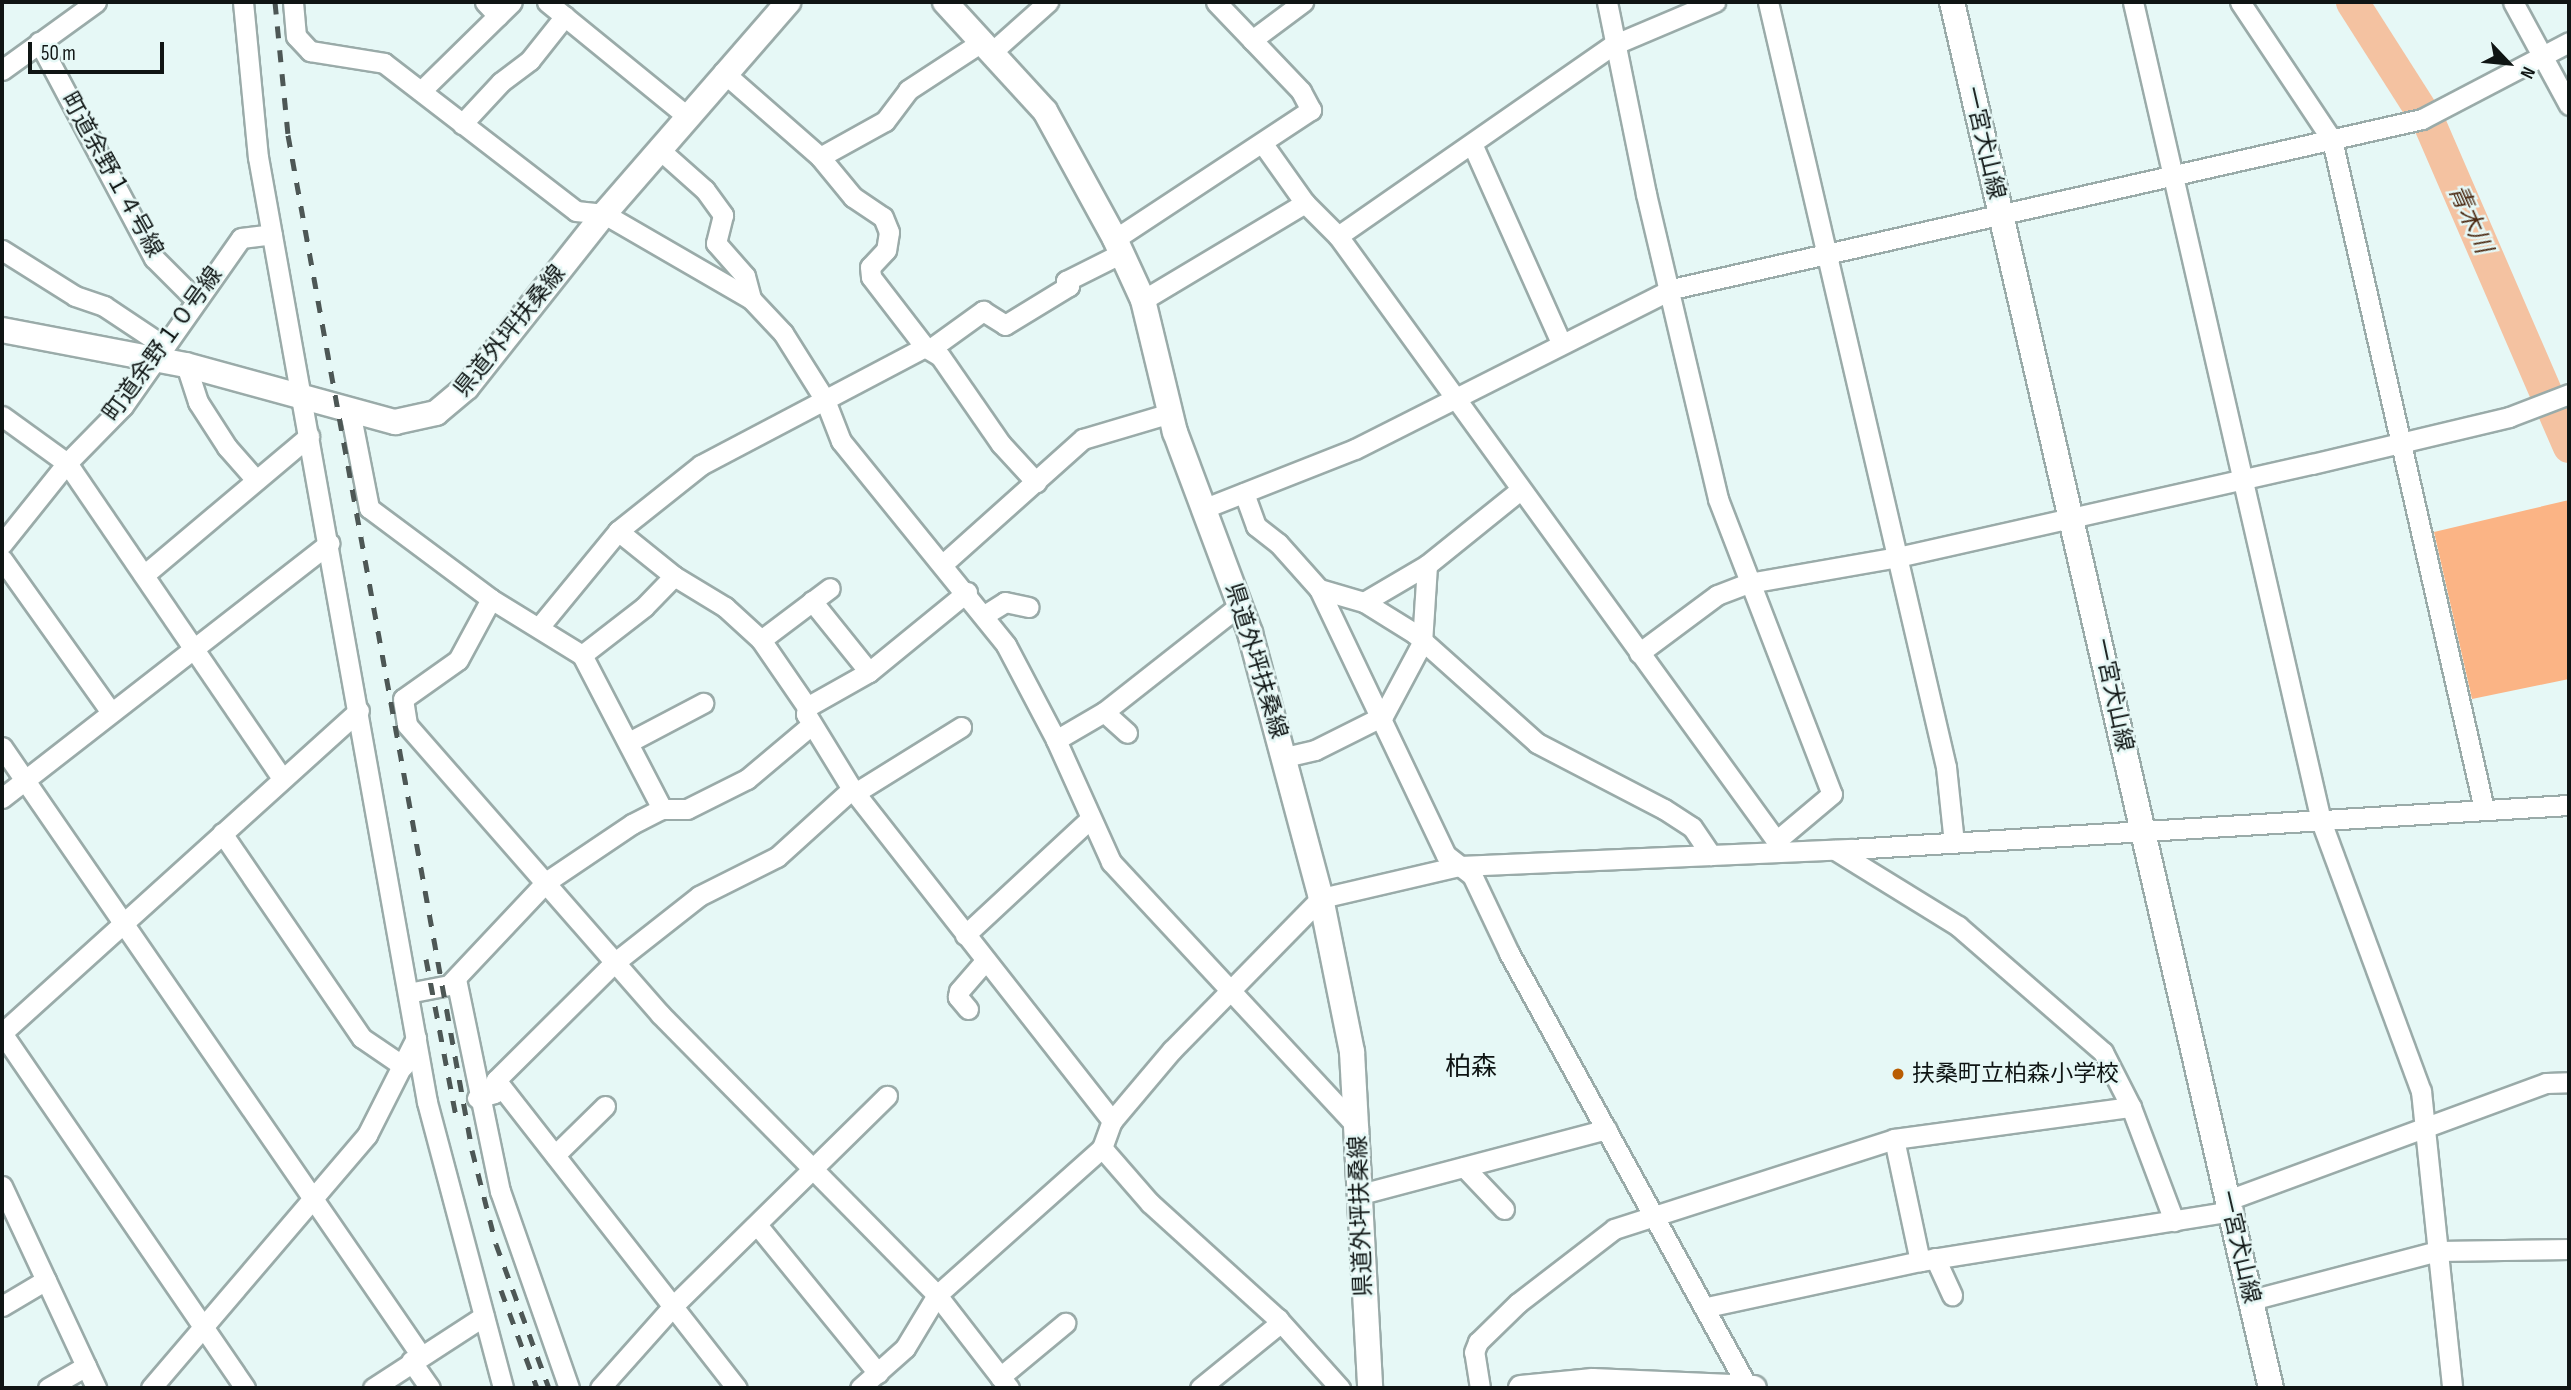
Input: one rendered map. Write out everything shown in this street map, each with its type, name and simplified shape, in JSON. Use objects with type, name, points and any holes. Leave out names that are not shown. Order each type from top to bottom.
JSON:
[{"type":"main road","name":"県道外坪扶桑線","points":[[2,330],[158,352],[186,365],[350,411],[409,422],[448,406],[723,72],[788,2]]},
{"type":"main road","name":"県道外坪扶桑線","points":[[945,2],[1045,111],[1119,246],[1143,300],[1170,413],[1240,605],[1285,757],[1321,898],[1352,1052],[1370,1388]]},
{"type":"main road","name":"一宮犬山線","points":[[1952,2],[2074,518],[2271,1388]]},
{"type":"main road","points":[[1521,1388],[1593,1381],[1754,1388]]},
{"type":"street","points":[[2,70],[96,2]]},
{"type":"street","points":[[243,2],[249,88],[272,234],[416,1038],[443,1170],[503,1388]]},
{"type":"street","points":[[292,2],[296,36],[310,51],[384,62],[576,211],[605,214],[751,299],[783,333],[825,400],[841,441],[986,614],[1056,740],[1111,862],[1358,1128]]},
{"type":"street","points":[[547,2],[688,116]]},
{"type":"street","points":[[820,157],[885,121],[908,90],[988,46],[1048,2]]},
{"type":"street","points":[[540,626],[618,531],[701,465],[929,347],[983,311],[1005,325],[1069,286],[1066,281],[1311,110],[1301,91],[1216,2]]},
{"type":"street","points":[[1252,40],[1303,2]]},
{"type":"street","points":[[1607,2],[1613,45],[1672,289],[1718,499],[1832,793],[1780,846]]},
{"type":"street","points":[[1339,236],[1473,146],[1613,45],[1715,2]]},
{"type":"street","points":[[1768,2],[1946,767],[1954,843]]},
{"type":"street","points":[[2133,2],[2171,177],[2245,476],[2321,821],[2421,1091],[2452,1388]]},
{"type":"street","points":[[2240,2],[2332,140],[2484,809]]},
{"type":"street","points":[[2513,2],[2569,105]]},
{"type":"street","points":[[421,91],[498,7]]},
{"type":"street","points":[[463,124],[501,82],[530,60],[565,16]]},
{"type":"street","name":"町道余野１４号線","points":[[40,42],[154,258],[196,300]]},
{"type":"street","points":[[1205,508],[1354,449],[1672,289],[2001,218],[2422,119],[2569,42]]},
{"type":"street","points":[[723,72],[820,157],[853,197],[883,217],[889,232],[886,250],[870,267],[871,277],[929,347],[1000,444],[1036,482]]},
{"type":"street","points":[[1264,144],[1306,203],[1339,236],[1453,399],[1780,846]]},
{"type":"street","points":[[1473,146],[1561,344]]},
{"type":"street","points":[[660,150],[705,190],[723,215],[716,243],[745,276],[751,299]]},
{"type":"street","points":[[1143,300],[1306,203]]},
{"type":"street","name":"町道余野１０号線","points":[[2,544],[67,463],[122,407],[158,352],[241,238],[272,234]]},
{"type":"street","points":[[2,250],[75,296],[113,311],[158,352]]},
{"type":"street","points":[[186,365],[198,402],[227,447],[256,480]]},
{"type":"street","points":[[1639,653],[1717,595],[1749,583],[1898,557],[2074,518],[2245,476],[2509,417],[2569,394]]},
{"type":"street","points":[[350,411],[369,508],[491,598],[540,626],[582,655],[629,742]]},
{"type":"street","points":[[943,564],[1083,439],[1170,413]]},
{"type":"street","points":[[2,416],[67,463],[282,778]]},
{"type":"street","points":[[144,575],[309,436]]},
{"type":"street","points":[[1364,602],[1427,565],[1520,490]]},
{"type":"street","points":[[1244,493],[1256,526],[1278,543],[1319,589],[1383,716],[1446,855],[1472,875],[1487,912],[1707,1307],[1748,1388]]},
{"type":"street","points":[[618,531],[674,576],[725,607],[761,640],[854,791],[1112,1121]]},
{"type":"street","points":[[2,798],[329,542]]},
{"type":"street","points":[[2,559],[110,712]]},
{"type":"street","points":[[1285,757],[1315,750],[1383,716],[1422,643],[1427,565]]},
{"type":"street","points":[[582,655],[644,607],[674,576]]},
{"type":"street","points":[[761,640],[830,588]]},
{"type":"street","points":[[1319,589],[1364,602],[1422,643],[1536,743],[1664,809],[1692,827],[1711,855]]},
{"type":"street","points":[[408,993],[449,985],[546,881],[662,809],[687,809],[747,779],[808,716],[967,592]]},
{"type":"street","points":[[491,598],[458,660],[403,699],[407,725],[546,881],[614,963],[812,1171],[937,1295],[1005,1382],[1065,1323]]},
{"type":"street","points":[[812,601],[869,671]]},
{"type":"street","points":[[986,614],[1005,602],[1028,607]]},
{"type":"street","points":[[1056,740],[1104,712],[1240,605]]},
{"type":"street","points":[[662,809],[626,746],[703,703]]},
{"type":"street","points":[[245,1388],[2,1033],[359,710]]},
{"type":"street","points":[[1104,712],[1127,733]]},
{"type":"street","points":[[477,1098],[494,1093],[496,1080],[614,963],[699,896],[777,857],[854,791],[961,726]]},
{"type":"street","points":[[2,747],[312,1197],[416,1358],[430,1388]]},
{"type":"street","points":[[758,1226],[871,1382],[905,1348],[937,1295],[1102,1149],[1112,1121],[1172,1050],[1231,993],[1266,950],[1321,898],[1458,866],[1711,855],[1780,846],[1835,850],[2569,805]]},
{"type":"street","points":[[965,935],[1090,819]]},
{"type":"street","points":[[222,832],[362,1038],[403,1066]]},
{"type":"street","points":[[1835,850],[1958,926],[2103,1052],[2132,1107],[2174,1221]]},
{"type":"street","points":[[968,1009],[958,997],[959,991],[985,961]]},
{"type":"street","points":[[456,979],[477,1098],[513,1235],[569,1388]]},
{"type":"street","points":[[153,1387],[367,1135],[416,1038]]},
{"type":"street","points":[[496,1080],[737,1388]]},
{"type":"street","points":[[1707,1307],[1928,1259],[2174,1221],[2231,1206],[2546,1083],[2569,1082]]},
{"type":"street","points":[[600,1388],[673,1306],[758,1226],[887,1096]]},
{"type":"street","points":[[555,1155],[605,1106]]},
{"type":"street","points":[[1480,1388],[1475,1352],[1478,1342],[1518,1303],[1614,1229],[1653,1214],[1894,1139],[2132,1107]]},
{"type":"street","points":[[1361,1194],[1607,1129]]},
{"type":"street","points":[[1894,1139],[1928,1259],[1952,1295]]},
{"type":"street","points":[[1102,1149],[1150,1203],[1278,1319],[1340,1388]]},
{"type":"street","points":[[1464,1167],[1504,1209]]},
{"type":"street","points":[[3,1192],[96,1388]]},
{"type":"street","points":[[2251,1300],[2438,1251],[2569,1249]]},
{"type":"street","points":[[2,1306],[46,1280]]},
{"type":"street","points":[[373,1388],[484,1316]]},
{"type":"street","points":[[1200,1388],[1275,1327],[1278,1319]]},
{"type":"street","points":[[48,1388],[86,1366]]},
{"type":"shaded area","points":[[2569,500],[2569,679],[2472,699],[2434,532]]},
{"type":"waterway","name":"青木川","points":[[2352,2],[2429,123],[2569,446]]},
{"type":"railway","points":[[275,2],[288,135],[472,1150],[496,1244],[549,1388]]},
{"type":"railway","points":[[426,959],[456,1117]]},
{"type":"railway","points":[[501,1290],[537,1388]]},
{"type":"place","name":"扶桑町立柏森小学校","points":[[1898,1074]]},
{"type":"district","name":"柏森","points":[[1471,1068]]}]
